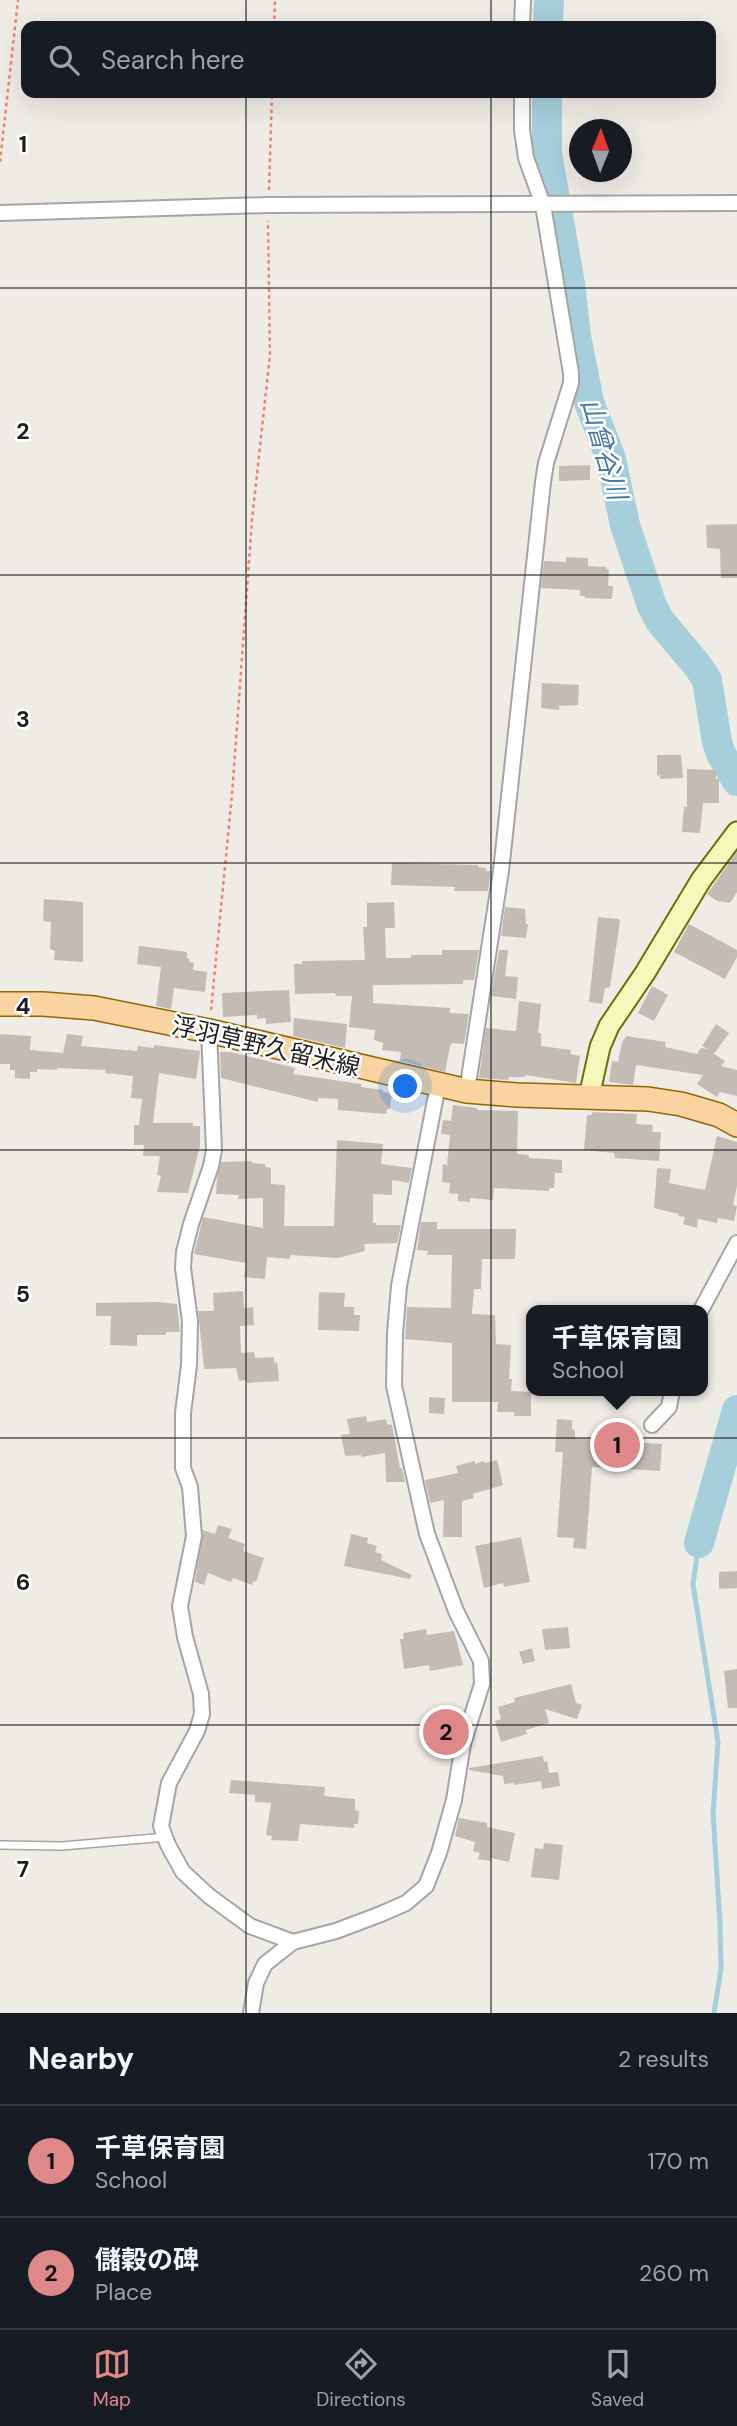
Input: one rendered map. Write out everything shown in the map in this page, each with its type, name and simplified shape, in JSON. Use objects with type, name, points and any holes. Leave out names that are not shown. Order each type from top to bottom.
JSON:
[{"type":"main road","name":"浮羽草野久留米線","points":[[0,1004],[94,1008],[209,1031],[467,1091],[648,1099],[681,1104],[719,1115],[737,1125]]},
{"type":"street","points":[[522,21],[523,0]]},
{"type":"street","points":[[467,1091],[501,871],[543,482],[546,463],[571,383],[551,205],[526,158],[522,130],[522,98]]},
{"type":"street","points":[[0,213],[268,205],[737,203]]},
{"type":"street","points":[[589,1097],[600,1047],[609,1026],[645,973],[701,880],[737,832]]},
{"type":"street","points":[[209,1031],[214,1150],[191,1224],[183,1268],[190,1321],[190,1365],[183,1413],[183,1468],[190,1487],[194,1536],[180,1606],[185,1637],[201,1694],[202,1714],[197,1731],[169,1783],[161,1826],[183,1872],[209,1896],[250,1926],[293,1942]]},
{"type":"street","points":[[251,2013],[256,1983],[265,1964],[293,1942],[336,1931],[381,1914],[406,1903],[426,1886],[439,1853],[454,1800],[463,1744],[482,1684],[481,1661],[456,1611],[427,1534],[394,1386],[399,1286],[438,1086]]},
{"type":"street","points":[[704,1305],[737,1243]]},
{"type":"street","points":[[652,1425],[669,1407],[671,1396]]},
{"type":"lane","points":[[0,1845],[62,1846],[166,1837]]},
{"type":"path","points":[[0,162],[18,0]]},
{"type":"path","points":[[274,21],[275,0]]},
{"type":"path","points":[[209,1031],[232,795],[252,520],[270,355],[268,205],[272,98]]},
{"type":"building","points":[[590,465],[590,480],[559,481],[559,466]]},
{"type":"building","points":[[737,524],[737,578],[721,578],[720,549],[707,548],[706,525]]},
{"type":"building","points":[[566,557],[588,558],[588,566],[606,567],[609,570],[608,586],[613,586],[612,599],[585,598],[580,596],[580,590],[541,588],[544,561],[566,562]]},
{"type":"building","points":[[542,683],[579,685],[578,705],[559,706],[559,710],[541,708]]},
{"type":"building","points":[[657,755],[681,755],[683,778],[660,779],[660,775],[657,776]]},
{"type":"building","points":[[687,769],[714,770],[716,779],[719,779],[719,803],[703,803],[700,833],[682,832],[684,807],[687,807]]},
{"type":"building","points":[[737,852],[737,892],[730,903],[717,901],[707,894]]},
{"type":"building","points":[[392,863],[478,865],[491,871],[488,891],[391,885]]},
{"type":"building","points":[[44,899],[83,902],[83,962],[54,960],[55,951],[50,949],[51,922],[43,921]]},
{"type":"building","points":[[394,902],[395,928],[385,928],[386,958],[442,955],[442,950],[479,950],[474,980],[463,980],[463,984],[373,985],[373,1003],[450,1008],[450,1013],[469,1014],[464,1044],[452,1043],[445,1072],[400,1061],[401,1052],[382,1050],[383,1043],[374,1040],[375,1030],[349,1027],[352,996],[336,996],[335,993],[295,994],[294,964],[302,964],[302,961],[365,960],[363,927],[367,927],[367,903]]},
{"type":"building","points":[[505,907],[525,909],[528,924],[526,938],[501,936]]},
{"type":"building","points":[[598,917],[619,919],[620,922],[610,987],[605,988],[602,1004],[589,1002]]},
{"type":"building","points":[[689,924],[737,950],[737,957],[725,979],[674,952]]},
{"type":"building","points":[[139,946],[187,952],[189,962],[194,963],[193,970],[207,972],[205,992],[174,988],[171,1009],[156,1006],[161,967],[137,964]]},
{"type":"building","points":[[499,950],[508,950],[505,976],[518,977],[516,999],[491,996]]},
{"type":"building","points":[[652,986],[668,995],[654,1021],[638,1013]]},
{"type":"building","points":[[289,990],[291,1022],[266,1024],[266,1018],[257,1019],[257,1015],[223,1017],[222,993]]},
{"type":"building","points":[[519,1001],[541,1004],[538,1033],[541,1033],[541,1046],[571,1050],[570,1054],[580,1056],[576,1083],[525,1075],[509,1077],[508,1080],[479,1078],[486,1028],[516,1031]]},
{"type":"building","points":[[294,1018],[347,1024],[345,1048],[293,1036]]},
{"type":"building","points":[[716,1024],[729,1033],[714,1054],[725,1061],[721,1066],[737,1070],[737,1096],[720,1092],[717,1097],[697,1084],[703,1075],[636,1065],[633,1085],[609,1082],[612,1061],[618,1062],[626,1036],[666,1042],[665,1047],[697,1054],[701,1048],[708,1049],[702,1046]]},
{"type":"building","points":[[0,1034],[31,1036],[30,1050],[63,1053],[67,1034],[83,1036],[81,1046],[137,1051],[138,1046],[154,1048],[154,1045],[200,1051],[196,1079],[159,1073],[153,1123],[193,1123],[193,1126],[200,1126],[200,1146],[188,1193],[157,1192],[161,1176],[157,1175],[160,1156],[143,1156],[144,1145],[134,1145],[134,1125],[139,1125],[142,1099],[131,1098],[133,1076],[105,1073],[106,1070],[57,1068],[37,1069],[37,1072],[30,1072],[30,1079],[15,1078],[15,1070],[10,1070],[10,1064],[0,1064]]},
{"type":"building","points":[[220,1052],[231,1052],[295,1068],[293,1074],[361,1084],[361,1087],[392,1093],[390,1109],[387,1109],[386,1114],[338,1110],[338,1099],[318,1098],[318,1102],[221,1078]]},
{"type":"building","points":[[453,1105],[477,1110],[518,1111],[517,1154],[529,1155],[529,1158],[562,1160],[562,1173],[555,1173],[554,1188],[549,1188],[549,1191],[494,1188],[493,1200],[470,1198],[470,1202],[458,1201],[458,1194],[449,1193],[450,1183],[442,1182],[450,1135],[441,1134],[443,1120],[451,1121]]},
{"type":"building","points":[[592,1112],[637,1114],[636,1124],[653,1125],[652,1132],[661,1132],[659,1161],[615,1158],[614,1153],[584,1150],[587,1115],[592,1115]]},
{"type":"building","points":[[717,1136],[737,1142],[737,1186],[733,1205],[737,1206],[734,1221],[718,1218],[717,1223],[698,1219],[697,1228],[683,1224],[685,1217],[678,1216],[679,1214],[654,1208],[657,1168],[671,1169],[669,1183],[705,1190]]},
{"type":"building","points":[[337,1140],[383,1144],[381,1164],[412,1168],[409,1183],[392,1180],[392,1195],[373,1194],[373,1223],[401,1225],[397,1243],[364,1244],[365,1251],[338,1258],[290,1255],[290,1259],[267,1257],[265,1279],[244,1277],[246,1263],[194,1254],[203,1217],[263,1228],[263,1198],[238,1199],[239,1195],[216,1194],[221,1162],[252,1161],[271,1168],[271,1184],[285,1185],[284,1226],[334,1226]]},
{"type":"building","points":[[421,1222],[437,1222],[437,1229],[516,1229],[515,1259],[482,1259],[481,1289],[474,1289],[472,1314],[495,1315],[496,1344],[511,1345],[511,1391],[526,1392],[526,1396],[531,1396],[531,1416],[497,1412],[498,1402],[452,1402],[452,1343],[405,1339],[407,1307],[451,1308],[452,1255],[427,1255],[428,1251],[417,1250]]},
{"type":"building","points":[[243,1291],[244,1308],[253,1307],[254,1325],[240,1326],[241,1353],[254,1352],[255,1358],[274,1357],[279,1381],[247,1383],[246,1380],[239,1381],[236,1368],[204,1369],[198,1311],[214,1311],[213,1293]]},
{"type":"building","points":[[319,1292],[345,1293],[344,1307],[354,1307],[354,1315],[360,1315],[359,1331],[318,1330]]},
{"type":"building","points":[[96,1303],[177,1304],[180,1332],[137,1335],[137,1346],[110,1345],[111,1316],[96,1316]]},
{"type":"building","points":[[429,1397],[445,1398],[444,1414],[429,1413]]},
{"type":"building","points":[[366,1416],[367,1422],[386,1419],[387,1424],[392,1425],[405,1482],[386,1482],[385,1453],[361,1457],[345,1456],[341,1435],[350,1434],[347,1419]]},
{"type":"building","points":[[557,1419],[572,1420],[575,1438],[662,1444],[660,1471],[592,1467],[586,1549],[573,1548],[574,1538],[557,1537],[563,1452],[555,1452]]},
{"type":"building","points":[[497,1460],[503,1485],[473,1494],[474,1498],[462,1501],[462,1537],[443,1537],[444,1500],[430,1503],[425,1480],[458,1473],[456,1466],[475,1461],[475,1464]]},
{"type":"building","points":[[218,1525],[232,1529],[228,1538],[245,1544],[243,1551],[264,1558],[256,1582],[253,1581],[252,1585],[233,1578],[231,1582],[208,1573],[204,1585],[195,1582],[203,1530],[215,1534]]},
{"type":"building","points":[[351,1534],[368,1538],[367,1543],[377,1546],[375,1552],[382,1554],[381,1560],[412,1575],[410,1579],[344,1566]]},
{"type":"building","points":[[521,1537],[530,1582],[504,1587],[503,1583],[484,1588],[475,1546]]},
{"type":"building","points":[[737,1571],[737,1588],[719,1589],[719,1572]]},
{"type":"building","points":[[568,1627],[570,1648],[545,1650],[542,1629]]},
{"type":"building","points":[[426,1629],[427,1635],[454,1631],[463,1665],[430,1671],[429,1665],[404,1669],[400,1639],[404,1639],[403,1633]]},
{"type":"building","points":[[532,1648],[535,1661],[523,1664],[519,1652]]},
{"type":"building","points":[[737,1669],[737,1708],[728,1708],[724,1671]]},
{"type":"building","points":[[571,1684],[576,1703],[582,1705],[577,1719],[545,1709],[549,1723],[526,1730],[527,1734],[501,1742],[495,1721],[501,1719],[498,1707],[515,1702],[514,1698]]},
{"type":"building","points":[[543,1756],[544,1762],[547,1761],[549,1773],[558,1772],[560,1786],[542,1789],[541,1781],[504,1784],[503,1776],[469,1770],[469,1768]]},
{"type":"building","points":[[231,1780],[325,1787],[324,1796],[355,1799],[355,1810],[359,1811],[358,1824],[354,1824],[354,1828],[300,1824],[298,1841],[271,1840],[272,1836],[266,1835],[271,1803],[255,1802],[255,1795],[229,1793]]},
{"type":"building","points":[[459,1818],[487,1823],[487,1827],[515,1833],[509,1862],[491,1858],[490,1861],[478,1859],[480,1853],[473,1851],[475,1842],[455,1836]]},
{"type":"building","points":[[544,1843],[563,1845],[559,1880],[531,1877],[535,1848],[543,1849]]},
{"type":"waterway","name":"山曾谷川","points":[[548,21],[549,0]]},
{"type":"waterway","name":"山曾谷川","points":[[547,98],[547,153],[589,402],[611,459],[625,525],[652,606],[660,621],[707,680],[717,742],[737,781]]},
{"type":"waterway","name":"山曾谷川","points":[[699,1543],[737,1410]]},
{"type":"waterway","points":[[699,1543],[693,1584],[718,1742],[713,1814],[721,1969],[714,2013]]},
{"type":"place","name":"千草保育園","points":[[617,1445]]},
{"type":"place","name":"儲穀の碑","points":[[446,1732]]}]
